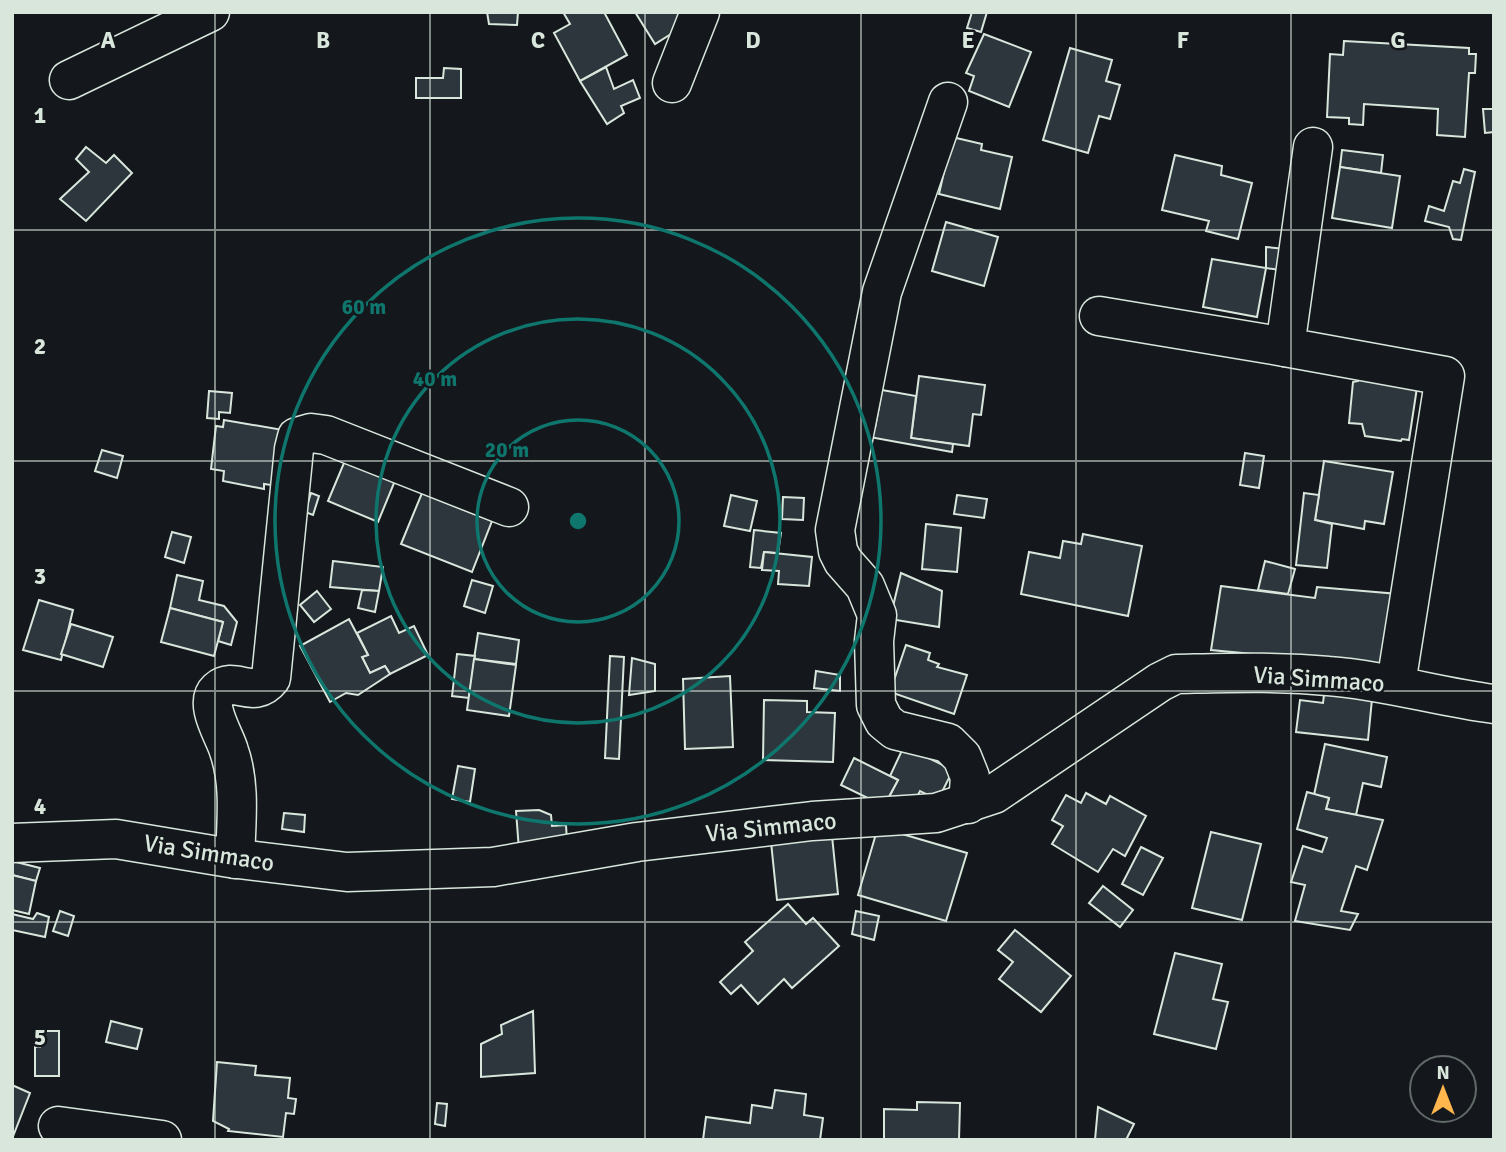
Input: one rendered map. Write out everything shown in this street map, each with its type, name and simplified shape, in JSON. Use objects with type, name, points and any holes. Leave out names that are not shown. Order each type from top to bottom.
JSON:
[{"type":"street","points":[[69,80],[210,12]]},
{"type":"street","points":[[672,83],[700,12]]},
{"type":"street","points":[[948,102],[882,292],[835,530],[838,551],[843,561],[865,586],[877,615],[874,641],[876,705],[884,721],[895,730],[948,743],[962,757],[970,777],[968,804]]},
{"type":"street","points":[[1285,347],[1313,147]]},
{"type":"street","points":[[1099,316],[1445,376],[1396,684]]},
{"type":"street","points":[[235,859],[234,768],[216,720],[214,696],[219,689],[230,685],[255,689],[266,685],[271,678],[297,437],[311,433],[326,435],[509,507]]},
{"type":"street","name":"Via Simmaco","points":[[12,842],[116,839],[235,859],[347,872],[493,867],[637,842],[812,821],[936,813],[968,804],[994,794],[1160,682],[1176,674],[1327,675],[1396,684],[1426,693],[1494,704]]},
{"type":"street","points":[[58,1126],[162,1140]]},
{"type":"building","points":[[487,12],[518,12],[517,25],[489,24]]},
{"type":"building","points":[[563,12],[604,12],[627,55],[580,81],[554,33],[570,24]]},
{"type":"building","points":[[635,12],[695,12],[698,17],[655,44]]},
{"type":"building","points":[[972,12],[987,12],[981,32],[967,28]]},
{"type":"building","points":[[984,34],[1031,52],[1009,107],[969,91],[974,76],[966,73]]},
{"type":"building","points":[[1344,41],[1469,48],[1469,54],[1476,54],[1475,73],[1469,73],[1465,137],[1437,135],[1438,109],[1364,104],[1363,125],[1349,124],[1349,118],[1327,117],[1330,54],[1343,55]]},
{"type":"building","points":[[1070,48],[1112,60],[1106,81],[1120,85],[1110,119],[1099,116],[1088,153],[1043,140]]},
{"type":"building","points":[[606,67],[614,89],[633,80],[640,98],[621,106],[624,113],[607,124],[580,81]]},
{"type":"building","points":[[444,68],[461,69],[461,98],[416,98],[416,78],[443,78]]},
{"type":"building","points":[[1483,109],[1494,109],[1494,132],[1485,133]]},
{"type":"building","points":[[952,137],[982,144],[981,150],[1012,157],[1000,209],[939,194]]},
{"type":"building","points":[[86,147],[106,163],[114,155],[132,173],[86,221],[60,199],[89,172],[76,159]]},
{"type":"building","points":[[1342,150],[1383,155],[1381,173],[1340,167]]},
{"type":"building","points":[[1175,155],[1222,166],[1221,175],[1252,183],[1238,239],[1206,231],[1209,221],[1162,210]]},
{"type":"building","points":[[1340,167],[1400,176],[1392,228],[1332,218]]},
{"type":"building","points":[[1464,169],[1475,172],[1461,240],[1453,239],[1449,227],[1425,221],[1429,206],[1444,211],[1453,181],[1460,183]]},
{"type":"building","points":[[946,222],[998,237],[984,286],[932,271]]},
{"type":"building","points":[[1266,247],[1286,249],[1286,271],[1266,268]]},
{"type":"building","points":[[1212,259],[1266,268],[1257,317],[1203,307]]},
{"type":"building","points":[[1358,374],[1418,381],[1409,440],[1365,436],[1362,424],[1349,423],[1353,382],[1358,381]]},
{"type":"building","points":[[919,376],[985,385],[981,415],[973,414],[969,446],[911,438]]},
{"type":"building","points":[[882,390],[916,396],[911,438],[953,444],[952,452],[864,436],[866,427],[875,428]]},
{"type":"building","points":[[209,391],[232,393],[230,413],[219,412],[219,419],[207,418]]},
{"type":"building","points":[[224,420],[283,430],[271,485],[264,484],[264,489],[223,481],[224,471],[211,469],[216,426],[223,427]]},
{"type":"building","points":[[102,450],[123,456],[117,478],[95,471]]},
{"type":"building","points":[[349,451],[399,471],[378,522],[328,501]]},
{"type":"building","points":[[1245,453],[1264,456],[1259,488],[1240,485]]},
{"type":"building","points":[[1324,461],[1393,472],[1384,524],[1365,521],[1364,529],[1315,520]]},
{"type":"building","points":[[311,493],[319,496],[313,515],[305,512]]},
{"type":"building","points":[[422,493],[492,521],[472,572],[401,544]]},
{"type":"building","points":[[1304,493],[1319,495],[1315,520],[1332,524],[1327,568],[1296,565]]},
{"type":"building","points":[[731,495],[757,501],[750,531],[724,526]]},
{"type":"building","points":[[957,495],[987,499],[984,518],[954,514]]},
{"type":"building","points":[[783,497],[804,498],[803,520],[782,519]]},
{"type":"building","points":[[926,524],[961,528],[957,572],[922,569]]},
{"type":"building","points":[[754,530],[781,533],[778,553],[764,552],[761,568],[750,567]]},
{"type":"building","points":[[172,532],[191,537],[184,563],[165,557]]},
{"type":"building","points":[[1083,534],[1142,546],[1128,616],[1021,594],[1029,552],[1060,558],[1063,541],[1081,544]]},
{"type":"building","points":[[764,552],[812,557],[809,586],[778,584],[779,571],[762,570]]},
{"type":"building","points":[[333,561],[383,567],[379,591],[330,587]]},
{"type":"building","points":[[1265,561],[1295,569],[1288,594],[1258,590]]},
{"type":"building","points":[[901,573],[942,591],[939,627],[890,619]]},
{"type":"building","points":[[177,575],[203,581],[199,600],[224,606],[237,622],[231,645],[218,641],[223,622],[170,608]]},
{"type":"building","points":[[472,580],[493,586],[485,613],[464,606]]},
{"type":"building","points":[[1221,586],[1315,598],[1317,587],[1398,594],[1382,666],[1211,650]]},
{"type":"building","points":[[362,590],[379,591],[375,612],[358,608]]},
{"type":"building","points":[[317,591],[331,609],[314,622],[300,605]]},
{"type":"building","points":[[39,600],[73,610],[61,660],[23,650]]},
{"type":"building","points":[[170,608],[223,622],[214,656],[161,642]]},
{"type":"building","points":[[391,616],[399,633],[414,626],[428,655],[390,674],[385,666],[370,673],[362,657],[368,655],[357,633]]},
{"type":"building","points":[[349,619],[368,655],[362,657],[370,673],[385,666],[390,674],[358,695],[346,693],[330,702],[300,646]]},
{"type":"building","points":[[71,624],[113,637],[103,667],[61,654]]},
{"type":"building","points":[[478,633],[519,640],[516,664],[474,659]]},
{"type":"building","points":[[906,645],[930,653],[928,660],[939,664],[937,667],[967,675],[954,714],[890,692]]},
{"type":"building","points":[[457,654],[475,656],[469,698],[452,696]]},
{"type":"building","points":[[610,656],[624,657],[619,759],[605,758]]},
{"type":"building","points":[[632,658],[655,664],[655,691],[629,695]]},
{"type":"building","points":[[474,659],[516,665],[509,716],[467,710]]},
{"type":"building","points":[[816,671],[840,675],[840,691],[814,688]]},
{"type":"building","points":[[730,676],[733,747],[685,749],[683,679]]},
{"type":"building","points":[[1325,687],[1372,699],[1368,740],[1296,732],[1300,700],[1323,703]]},
{"type":"building","points":[[764,700],[807,701],[807,712],[835,713],[833,762],[763,760]]},
{"type":"building","points":[[1325,744],[1387,757],[1381,787],[1363,783],[1356,815],[1326,809],[1329,798],[1314,795]]},
{"type":"building","points":[[904,746],[953,770],[938,800],[920,791],[910,810],[888,799],[898,780],[890,776]]},
{"type":"building","points":[[854,758],[898,780],[884,806],[841,785]]},
{"type":"building","points":[[458,766],[475,769],[470,802],[452,799]]},
{"type":"building","points":[[1307,792],[1329,798],[1326,809],[1383,820],[1367,870],[1356,866],[1341,911],[1358,914],[1350,930],[1295,921],[1305,885],[1291,882],[1303,846],[1322,852],[1327,838],[1297,829]]},
{"type":"building","points":[[1086,793],[1106,804],[1110,796],[1146,816],[1125,856],[1113,849],[1098,872],[1052,844],[1063,826],[1052,820],[1066,795],[1081,803]]},
{"type":"building","points":[[539,810],[551,815],[552,826],[566,825],[567,842],[519,850],[516,811]]},
{"type":"building","points":[[284,813],[305,815],[304,832],[282,829]]},
{"type":"building","points":[[878,827],[967,853],[946,921],[858,895]]},
{"type":"building","points":[[1211,832],[1261,844],[1242,920],[1192,908]]},
{"type":"building","points":[[832,836],[838,894],[777,900],[771,842]]},
{"type":"building","points":[[1141,847],[1163,858],[1143,895],[1122,884]]},
{"type":"building","points":[[12,861],[40,868],[36,881],[12,875]]},
{"type":"building","points":[[12,875],[36,881],[29,914],[12,910]]},
{"type":"building","points":[[1103,886],[1133,910],[1120,927],[1089,903]]},
{"type":"building","points":[[788,904],[806,924],[813,918],[839,946],[792,988],[784,979],[758,1004],[741,985],[731,994],[720,982],[753,951],[745,942]]},
{"type":"building","points":[[60,911],[74,916],[68,936],[53,931]]},
{"type":"building","points":[[856,911],[879,916],[874,940],[852,934]]},
{"type":"building","points":[[37,913],[49,917],[45,937],[12,930],[12,914],[33,919]]},
{"type":"building","points":[[1015,930],[1071,976],[1041,1012],[999,979],[1013,962],[998,950]]},
{"type":"building","points":[[1175,953],[1222,964],[1213,999],[1228,1002],[1216,1049],[1154,1034]]},
{"type":"building","points":[[533,1011],[535,1073],[481,1077],[481,1044],[502,1034],[501,1025]]},
{"type":"building","points":[[111,1021],[142,1029],[137,1049],[106,1042]]},
{"type":"building","points":[[40,1031],[59,1031],[59,1076],[35,1076],[35,1047],[40,1047]]},
{"type":"building","points":[[217,1062],[256,1066],[255,1075],[290,1078],[288,1098],[296,1099],[294,1114],[286,1113],[283,1137],[228,1131],[229,1129],[213,1121]]},
{"type":"building","points":[[12,1085],[30,1093],[12,1139]]},
{"type":"building","points":[[775,1090],[806,1094],[804,1115],[823,1118],[820,1140],[703,1140],[706,1117],[750,1123],[752,1105],[772,1108]]},
{"type":"building","points":[[917,1102],[960,1103],[959,1140],[884,1140],[884,1109],[917,1110]]},
{"type":"building","points":[[437,1103],[447,1104],[445,1126],[435,1124]]},
{"type":"building","points":[[1098,1107],[1134,1124],[1126,1140],[1095,1140]]}]
